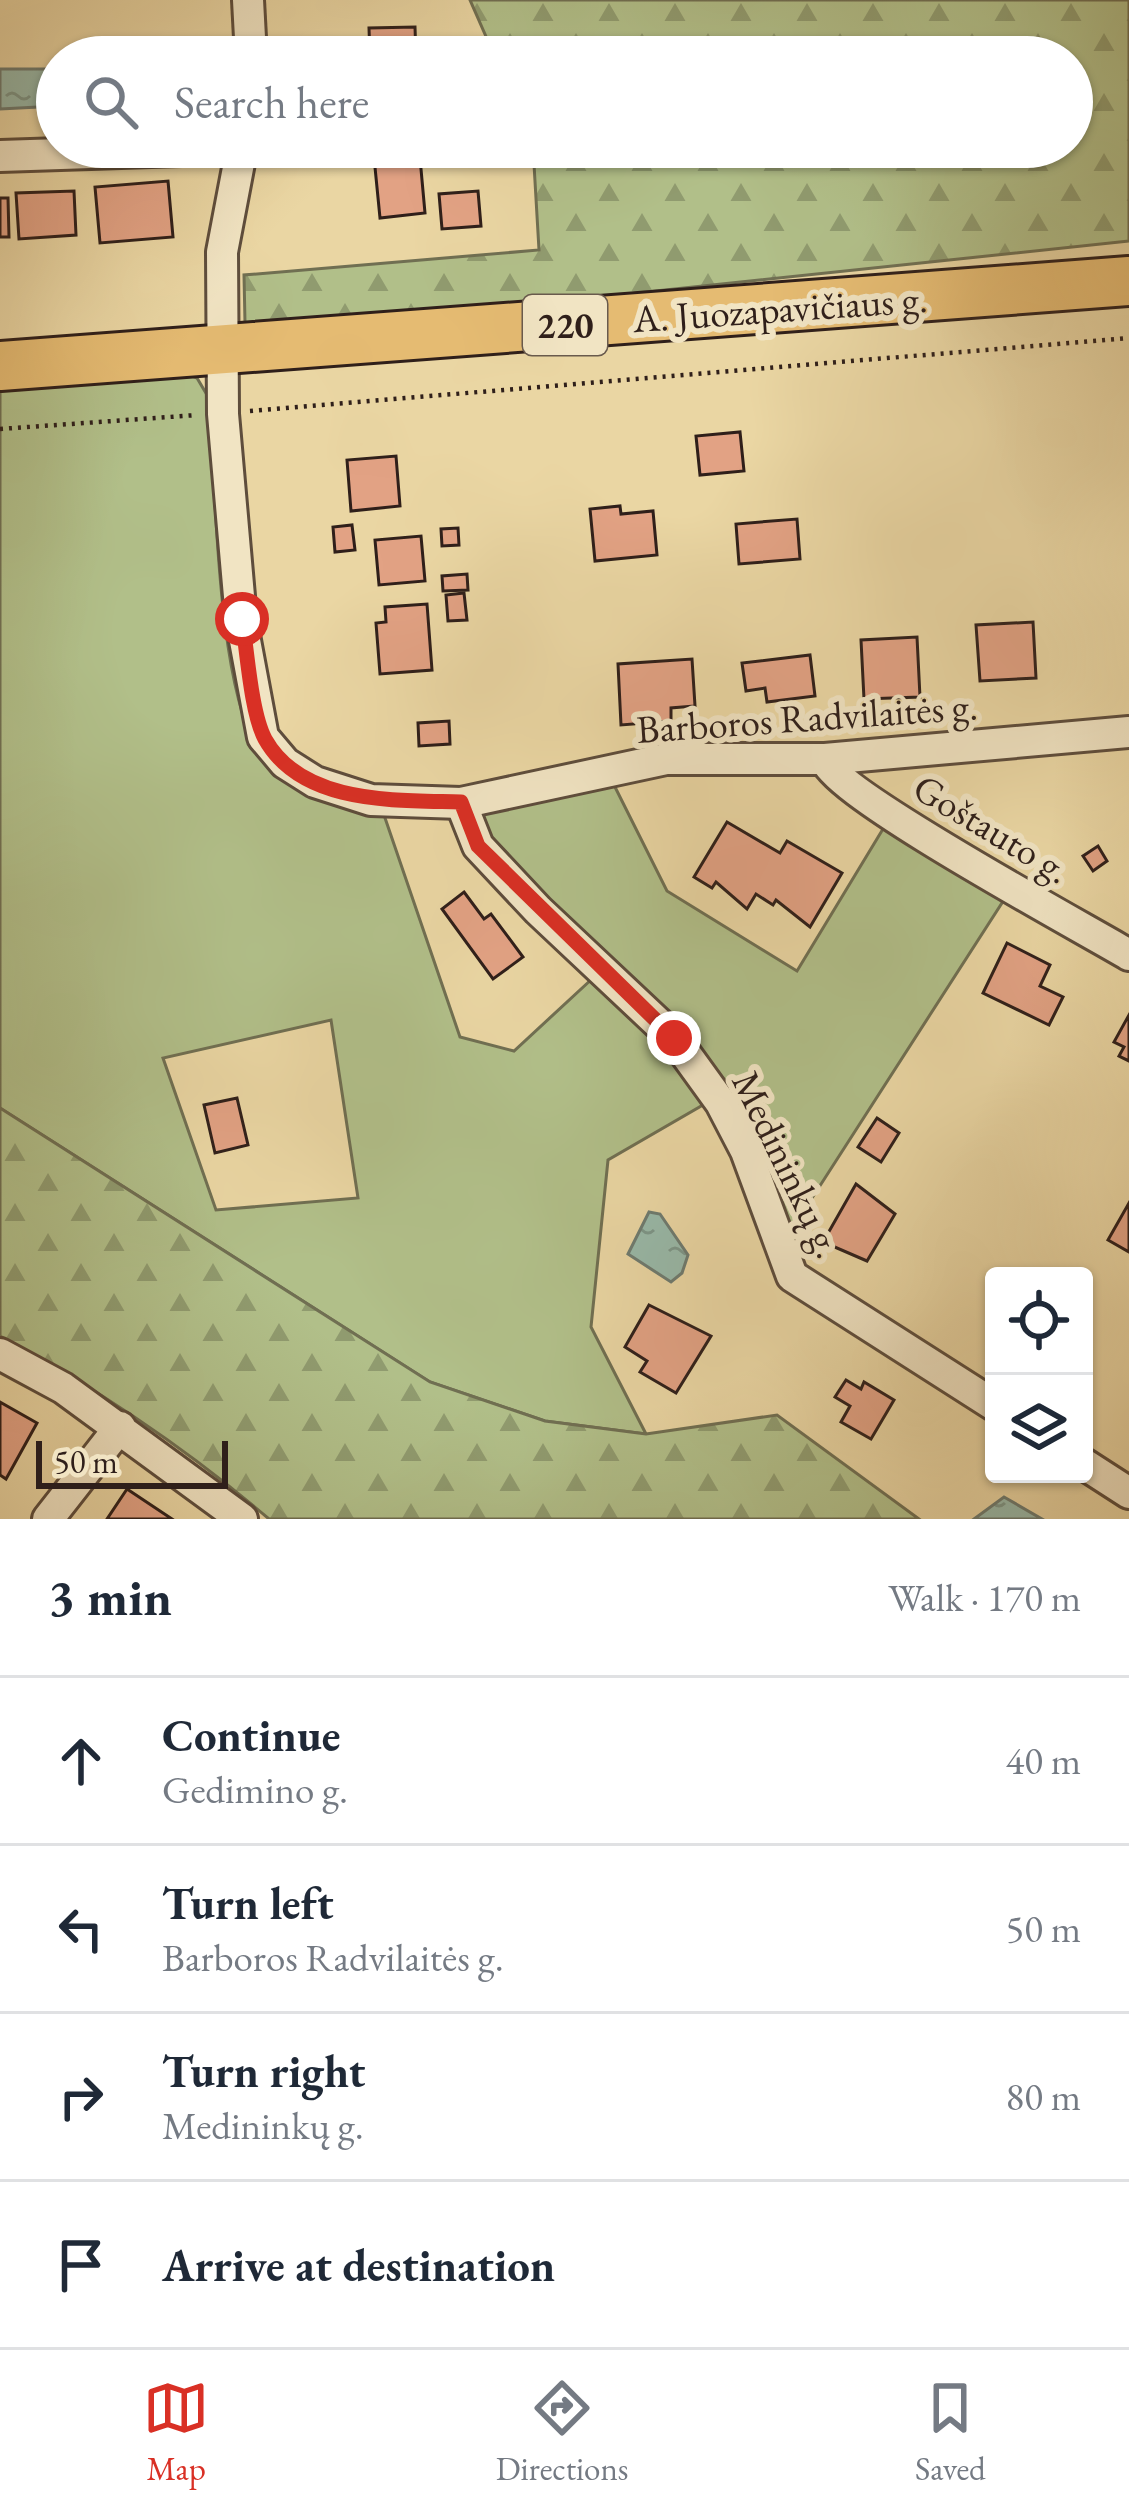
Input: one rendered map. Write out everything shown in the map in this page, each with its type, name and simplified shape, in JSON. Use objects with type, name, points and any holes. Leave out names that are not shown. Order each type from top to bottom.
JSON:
[{"type":"main road","name":"A. Juozapavičiaus g.","points":[[0,366],[1129,281]]},
{"type":"street","points":[[248,0],[250,36]]},
{"type":"street","points":[[0,157],[36,156]]},
{"type":"street","points":[[223,413],[222,252],[238,168]]},
{"type":"street","name":"Barboros Radvilaitės g.","points":[[223,413],[242,619],[263,737],[286,763],[315,782],[371,800],[461,802],[666,759],[825,759],[1129,732]]},
{"type":"street","name":"Goštauto g.","points":[[825,759],[837,779],[1129,955]]},
{"type":"street","name":"Medininkų g.","points":[[461,802],[478,846],[674,1038],[721,1103],[746,1151],[792,1276],[815,1296],[872,1324],[985,1399]]},
{"type":"street","points":[[0,1354],[120,1427],[242,1519]]},
{"type":"street","points":[[48,1519],[120,1427]]},
{"type":"street","points":[[1093,1470],[1129,1492]]},
{"type":"path","points":[[0,429],[1129,338]]},
{"type":"green space","points":[[470,0],[1129,0],[1129,241],[561,301],[245,323],[244,275],[539,250],[534,168],[1093,168],[1093,36],[486,36]]},
{"type":"green space","points":[[180,371],[197,378],[210,400],[228,645],[250,735],[267,764],[306,792],[384,815],[460,1037],[514,1051],[593,978],[656,1037],[708,1102],[608,1160],[591,1327],[646,1434],[545,1421],[430,1382],[0,1108],[0,385]],"holes":[[[331,1020],[358,1198],[216,1210],[163,1058]]]},
{"type":"green space","points":[[610,777],[667,891],[797,971],[886,824],[1009,892],[787,1237],[748,1129],[506,859],[477,814]]},
{"type":"green space","points":[[0,1108],[430,1382],[545,1421],[646,1434],[777,1415],[919,1519],[269,1519],[140,1420],[0,1336]]},
{"type":"water","points":[[0,69],[36,69],[36,107],[0,109]]},
{"type":"water","points":[[649,1212],[660,1214],[688,1255],[682,1273],[671,1282],[628,1254]]},
{"type":"water","points":[[1004,1497],[1042,1519],[974,1519]]},
{"type":"building","points":[[415,27],[415,36],[369,36],[369,28]]},
{"type":"building","points":[[375,168],[421,168],[425,213],[380,218]]},
{"type":"building","points":[[168,181],[173,237],[100,243],[95,187]]},
{"type":"building","points":[[74,191],[76,235],[19,239],[16,193]]},
{"type":"building","points":[[478,191],[481,226],[442,229],[439,194]]},
{"type":"building","points":[[0,198],[8,198],[9,237],[0,237]]},
{"type":"building","points":[[740,432],[744,471],[700,475],[696,436]]},
{"type":"building","points":[[396,456],[400,506],[351,511],[347,460]]},
{"type":"building","points":[[620,506],[621,514],[653,511],[657,555],[595,561],[590,509]]},
{"type":"building","points":[[797,519],[800,559],[739,564],[736,524]]},
{"type":"building","points":[[352,525],[355,550],[335,552],[333,527]]},
{"type":"building","points":[[458,528],[459,545],[442,546],[441,529]]},
{"type":"building","points":[[421,536],[425,581],[379,585],[375,540]]},
{"type":"building","points":[[467,574],[468,590],[443,591],[442,576]]},
{"type":"building","points":[[464,593],[467,620],[448,621],[446,595]]},
{"type":"building","points":[[427,604],[432,670],[380,674],[376,623],[386,622],[385,607]]},
{"type":"building","points":[[1033,622],[1036,678],[980,681],[976,625]]},
{"type":"building","points":[[917,637],[920,697],[864,699],[861,640]]},
{"type":"building","points":[[810,655],[815,696],[767,702],[765,688],[746,691],[742,663]]},
{"type":"building","points":[[692,659],[695,706],[671,708],[671,721],[621,725],[618,664]]},
{"type":"building","points":[[449,721],[450,744],[419,746],[418,723]]},
{"type":"building","points":[[727,822],[780,853],[787,841],[842,873],[810,927],[776,900],[773,905],[756,894],[747,909],[716,882],[712,888],[694,877]]},
{"type":"building","points":[[1098,846],[1107,861],[1093,871],[1083,856]]},
{"type":"building","points":[[464,892],[484,919],[491,914],[523,957],[493,979],[442,909]]},
{"type":"building","points":[[1007,943],[1050,965],[1040,986],[1063,997],[1049,1025],[983,993]]},
{"type":"building","points":[[1129,1015],[1129,1061],[1119,1056],[1124,1047],[1114,1042]]},
{"type":"building","points":[[237,1098],[248,1145],[215,1153],[204,1105]]},
{"type":"building","points":[[877,1118],[899,1133],[881,1162],[858,1147]]},
{"type":"building","points":[[856,1184],[895,1214],[867,1261],[823,1242]]},
{"type":"building","points":[[1129,1203],[1129,1252],[1108,1240]]},
{"type":"building","points":[[649,1305],[711,1336],[676,1393],[640,1372],[647,1361],[625,1347]]},
{"type":"building","points":[[846,1380],[861,1389],[864,1382],[894,1400],[871,1439],[841,1422],[850,1406],[835,1397]]},
{"type":"building","points":[[0,1402],[37,1423],[6,1479],[0,1475]]},
{"type":"building","points":[[127,1489],[172,1519],[107,1519]]},
{"type":"route","points":[[242,619],[263,737],[286,763],[315,782],[371,800],[461,802],[478,846],[538,910],[674,1038]]}]
